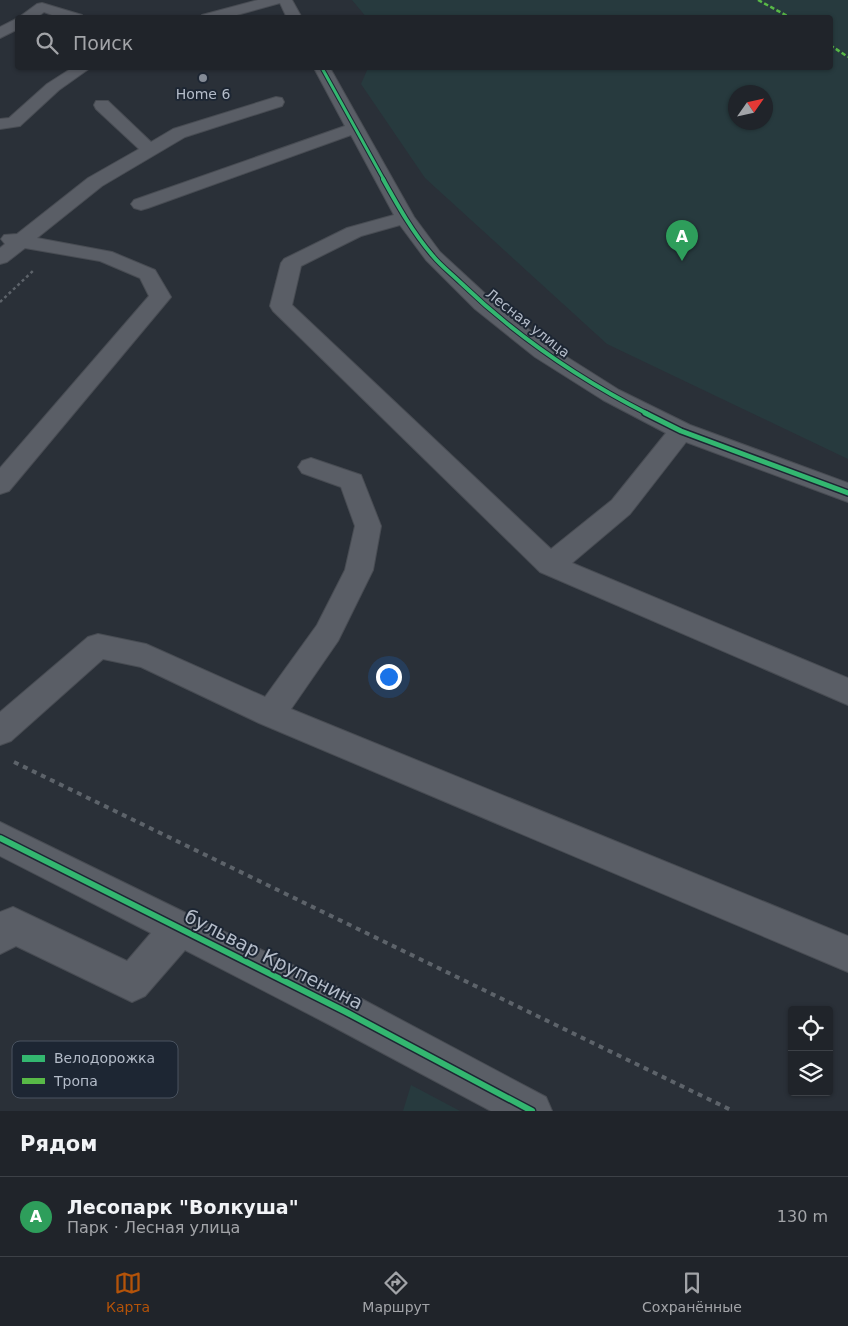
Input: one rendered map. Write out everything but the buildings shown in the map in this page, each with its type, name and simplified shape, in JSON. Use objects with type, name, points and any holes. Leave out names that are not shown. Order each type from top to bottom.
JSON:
[{"type":"street","points":[[218,15],[275,0]]},
{"type":"street","points":[[285,0],[293,15]]},
{"type":"street","points":[[28,15],[40,3],[70,15]]},
{"type":"street","points":[[0,33],[15,24]]},
{"type":"street","points":[[0,124],[14,122],[53,87],[79,70]]},
{"type":"street","name":"Лесная улица","points":[[323,70],[405,218],[433,256],[483,304],[542,352],[611,395],[681,431],[848,493]]},
{"type":"street","points":[[0,258],[10,239],[95,182],[179,133],[276,102]]},
{"type":"street","points":[[102,105],[150,150]]},
{"type":"street","points":[[141,204],[355,128]]},
{"type":"street","points":[[405,218],[354,232],[291,264],[281,306],[550,565],[848,692]]},
{"type":"street","points":[[0,485],[160,297],[148,274],[105,256],[10,239]]},
{"type":"street","points":[[550,565],[620,507],[681,431]]},
{"type":"street","points":[[270,714],[328,633],[359,570],[368,526],[352,481],[311,467]]},
{"type":"street","points":[[3,745],[98,646],[146,656],[270,714],[848,954]]},
{"type":"street","name":"бульвар Крупенина","points":[[0,838],[346,1012],[532,1111]]},
{"type":"street","points":[[0,936],[13,925],[132,983],[180,928]]},
{"type":"path","points":[[0,302],[59,248]]},
{"type":"path","points":[[3,745],[733,1111]]},
{"type":"green space","points":[[352,0],[848,0],[848,459],[607,344],[425,178],[361,84],[367,70],[833,70],[833,15],[364,15]]},
{"type":"green space","points":[[411,1085],[460,1111],[403,1111]]},
{"type":"marked path","points":[[758,0],[786,15]]},
{"type":"marked path","points":[[833,47],[848,57]]},
{"type":"cycle path","points":[[323,70],[405,218],[433,256],[483,304],[543,352],[611,395],[681,431],[848,493]]},
{"type":"cycle path","points":[[0,838],[346,1012],[532,1111]]},
{"type":"place","name":"Home 6","points":[[203,78]]},
{"type":"place","name":"Лесопарк \"Волкуша\"","points":[[682,261]]}]
